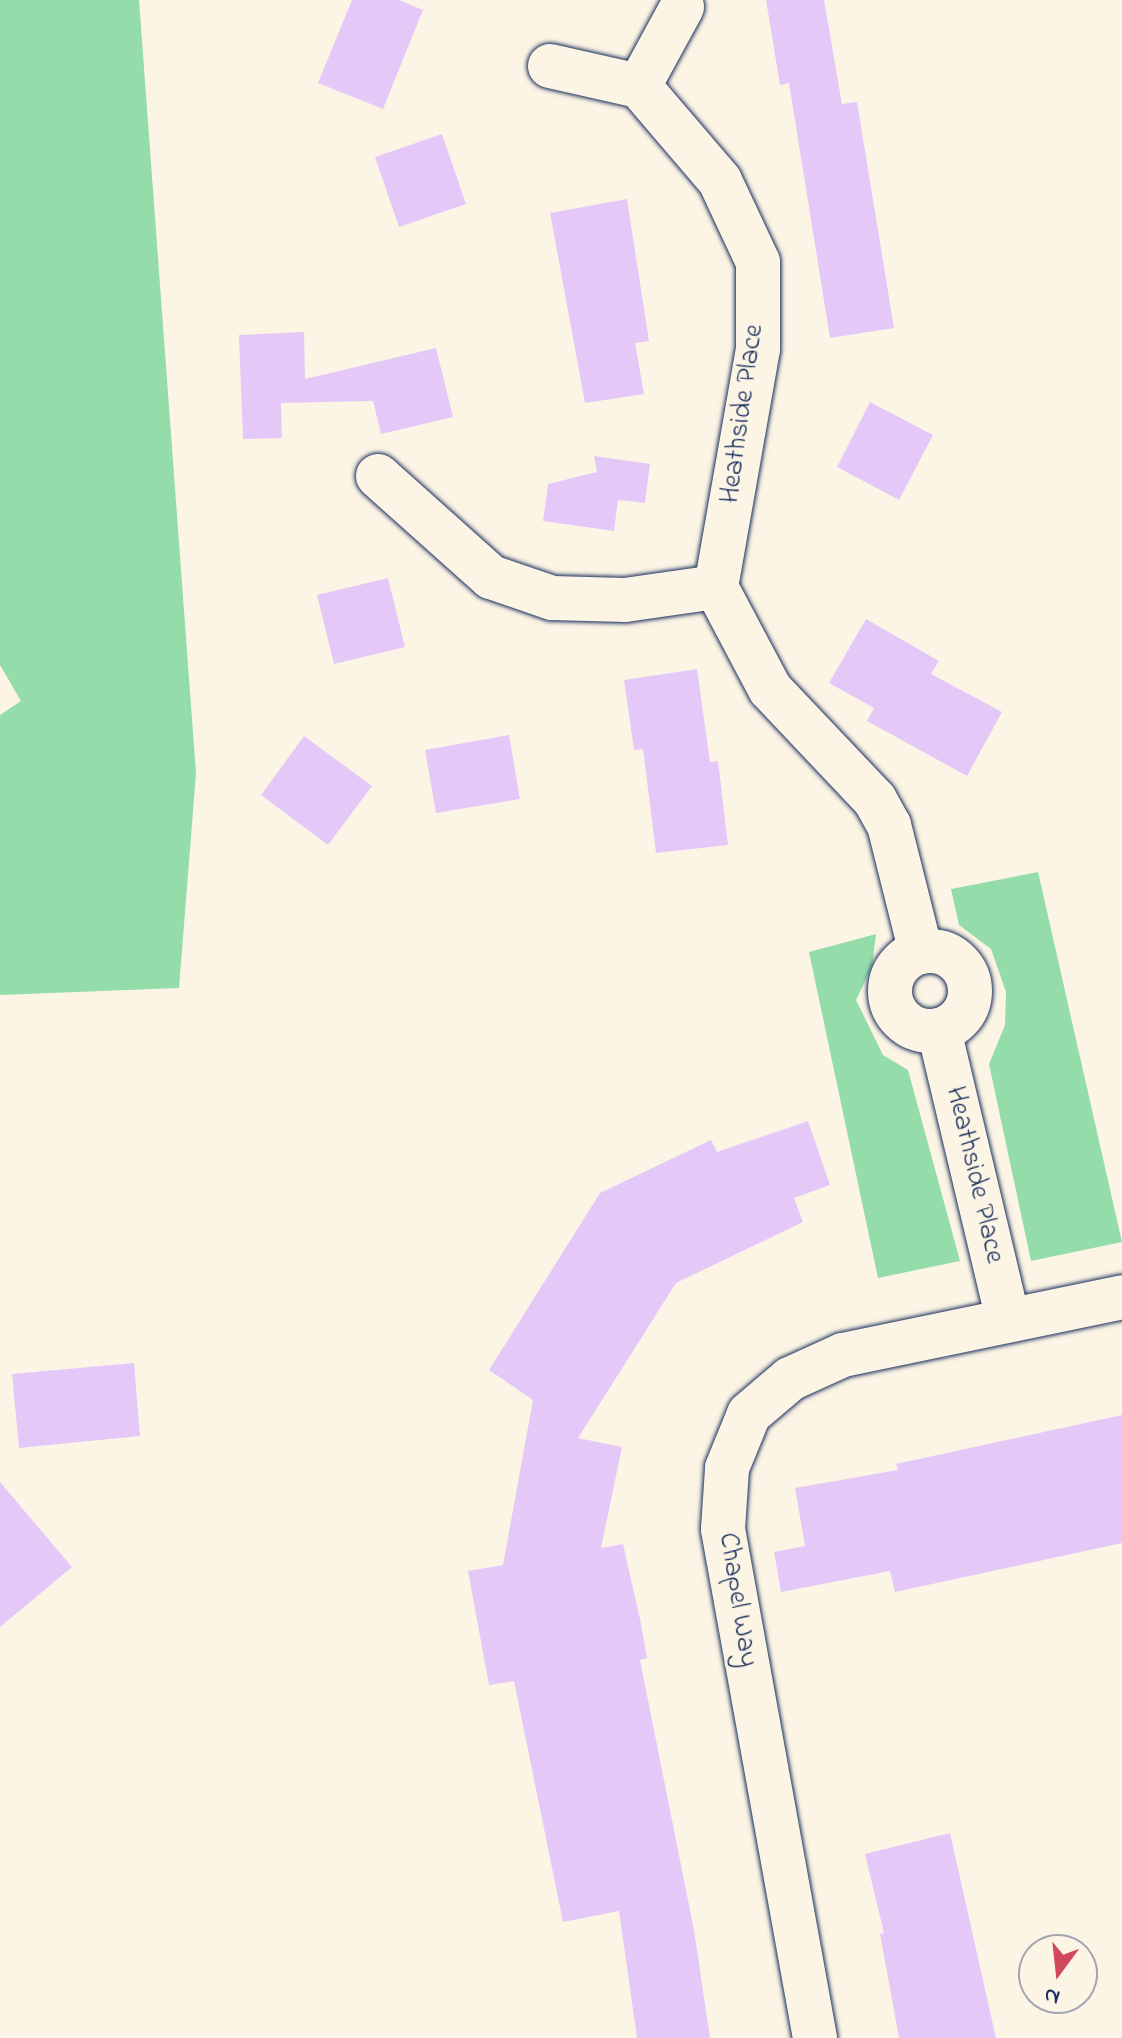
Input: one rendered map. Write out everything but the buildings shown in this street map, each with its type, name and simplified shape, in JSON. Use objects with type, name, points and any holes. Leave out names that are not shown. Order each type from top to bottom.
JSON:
[{"type":"street","points":[[550,66],[639,86],[682,7]]},
{"type":"street","name":"Heathside Place","points":[[639,86],[720,181],[758,262],[758,349],[716,587]]},
{"type":"street","points":[[378,476],[491,577],[552,598],[625,600],[716,587],[770,689],[875,800],[889,825],[921,952]]},
{"type":"street","points":[[921,952],[952,957],[970,982],[964,1012],[939,1030],[909,1025],[891,1000],[896,970],[921,952]]},
{"type":"street","name":"Heathside Place","points":[[939,1030],[1008,1320]]},
{"type":"street","name":"Chapel Way","points":[[815,2038],[723,1529],[727,1468],[749,1414],[790,1379],[843,1355],[1122,1297]]},
{"type":"green space","points":[[0,0],[139,0],[196,773],[179,988],[0,995],[0,715],[21,701],[0,665]]},
{"type":"green space","points":[[1038,872],[1122,1242],[1031,1261],[989,1064],[1005,1025],[1006,992],[991,949],[959,925],[951,889]]},
{"type":"green space","points":[[876,934],[872,967],[856,1000],[883,1055],[908,1070],[960,1261],[878,1278],[809,952]]}]
